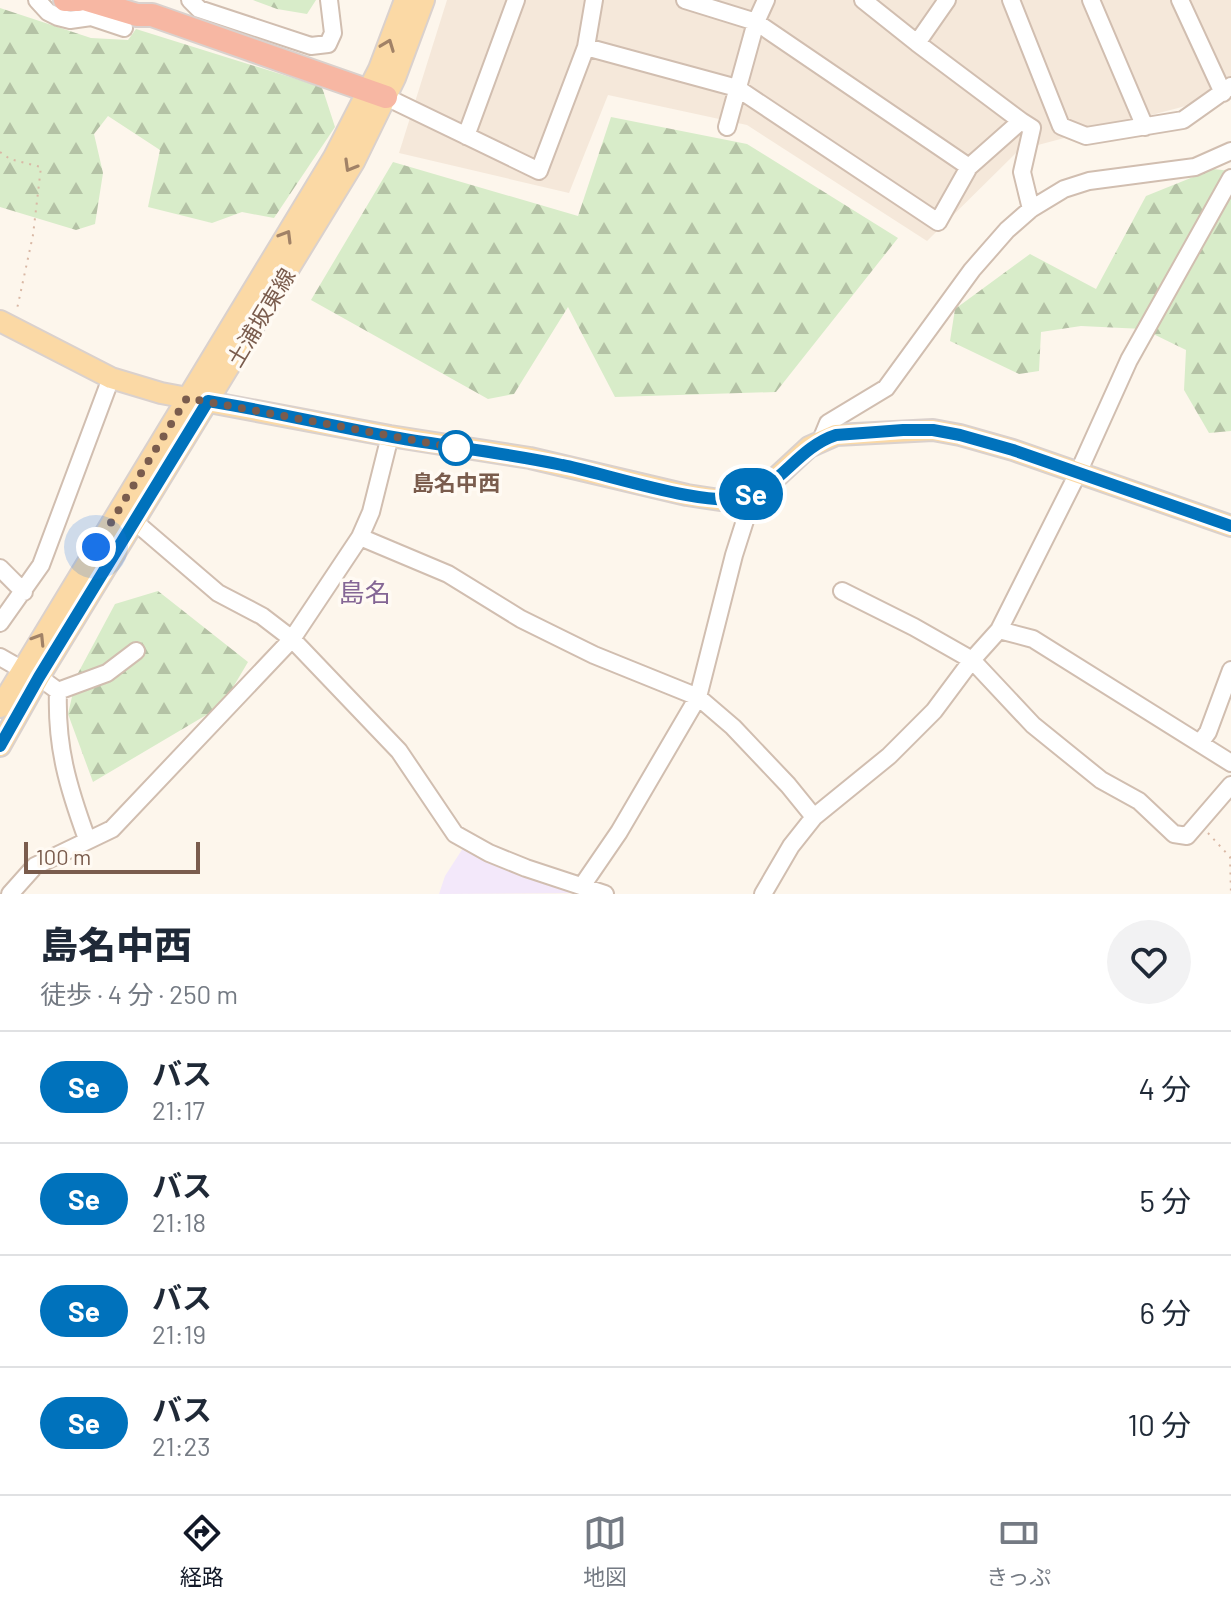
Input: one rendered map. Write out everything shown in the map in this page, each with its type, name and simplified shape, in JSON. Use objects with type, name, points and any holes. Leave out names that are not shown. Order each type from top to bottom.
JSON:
[{"type":"highway","points":[[65,0],[78,0]]},
{"type":"highway","points":[[87,0],[137,15],[152,15],[378,93]]},
{"type":"highway","points":[[125,0],[141,5],[152,15]]},
{"type":"main road","name":"土浦坂東線","points":[[0,707],[30,673],[134,521],[354,162],[405,0]]},
{"type":"main road","name":"土浦坂東線","points":[[0,746],[30,673],[187,398],[334,157],[378,93],[424,0]]},
{"type":"main road","points":[[5,323],[111,378],[151,391],[541,461],[687,495],[720,500],[748,496],[769,484],[809,447],[836,435],[933,430],[1013,450],[1231,526]]},
{"type":"street","points":[[37,0],[48,12],[58,17],[70,20],[91,17],[124,28]]},
{"type":"street","points":[[190,0],[199,9],[311,46],[321,46],[328,44],[333,33],[329,0]]},
{"type":"street","points":[[466,136],[516,0]]},
{"type":"street","points":[[378,93],[539,171],[586,47],[594,0]]},
{"type":"street","points":[[685,0],[756,22],[969,167]]},
{"type":"street","points":[[727,127],[756,22],[766,0]]},
{"type":"street","points":[[863,0],[1032,128],[1022,172],[1031,209]]},
{"type":"street","points":[[917,43],[947,0]]},
{"type":"street","points":[[1011,0],[1061,126],[1086,136],[1183,120],[1227,89],[1180,0]]},
{"type":"street","points":[[1091,0],[1145,127]]},
{"type":"street","points":[[586,47],[737,88],[938,222],[969,167],[1021,121]]},
{"type":"street","points":[[821,440],[828,423],[886,388],[972,270],[1007,230],[1031,209],[1064,189],[1089,181],[1195,167],[1231,151]]},
{"type":"street","points":[[763,894],[791,846],[814,817],[889,756],[934,711],[999,630],[1078,473],[1129,360],[1231,178]]},
{"type":"street","points":[[0,623],[41,565],[111,378]]},
{"type":"street","points":[[10,894],[35,866],[112,829],[292,639],[360,537],[371,512],[390,436]]},
{"type":"street","points":[[582,886],[619,832],[698,697],[749,508],[748,496]]},
{"type":"street","points":[[134,521],[218,593],[262,616],[292,639],[399,751],[455,834],[489,853],[526,868],[605,894]]},
{"type":"street","points":[[360,537],[448,574],[521,619],[594,655],[698,697],[733,727],[814,817]]},
{"type":"street","points":[[0,568],[24,592]]},
{"type":"street","points":[[842,591],[972,660],[1033,725],[1101,780],[1139,801],[1174,834],[1187,836],[1231,785]]},
{"type":"street","points":[[999,630],[1033,639],[1231,763]]},
{"type":"street","points":[[58,691],[107,673],[136,651]]},
{"type":"street","points":[[0,657],[58,691]]},
{"type":"street","points":[[1200,743],[1208,732],[1231,670]]},
{"type":"street","points":[[58,691],[59,746],[87,839]]},
{"type":"path","points":[[0,152],[10,159],[41,167],[23,287],[5,323]]},
{"type":"path","points":[[1199,824],[1230,857],[1231,894]]},
{"type":"shaded area","points":[[447,0],[1231,0],[1231,94],[1019,150],[927,241],[747,125],[608,95],[569,193],[399,153]]},
{"type":"shaded area","points":[[465,845],[578,893],[439,894],[445,876]]},
{"type":"green space","points":[[253,0],[316,0],[307,14],[277,9]]},
{"type":"green space","points":[[0,8],[91,38],[128,40],[136,29],[322,87],[335,127],[274,218],[242,212],[212,223],[148,207],[160,150],[108,116],[94,134],[103,173],[95,224],[76,230],[0,207]]},
{"type":"green space","points":[[611,117],[747,144],[898,238],[776,392],[615,397],[568,307],[514,394],[488,399],[311,300],[393,162],[578,216]]},
{"type":"green space","points":[[1213,169],[1231,171],[1231,431],[1209,433],[1184,390],[1186,350],[1143,329],[1081,326],[1041,332],[1039,371],[1019,374],[950,341],[955,309],[1030,254],[1096,289],[1146,196]]},
{"type":"green space","points":[[158,591],[248,662],[232,689],[208,714],[93,782],[68,714],[77,675],[115,604]]},
{"type":"bus line","name":"Se","points":[[0,746],[208,401],[390,436],[530,458],[720,500],[748,496],[769,484],[809,447],[836,435],[933,430],[1013,450],[1231,526]]},
{"type":"place","name":"島名中西","points":[[456,448]]},
{"type":"district","name":"島名","points":[[365,591]]},
{"type":"route","points":[[96,547],[187,398],[456,448]]}]
